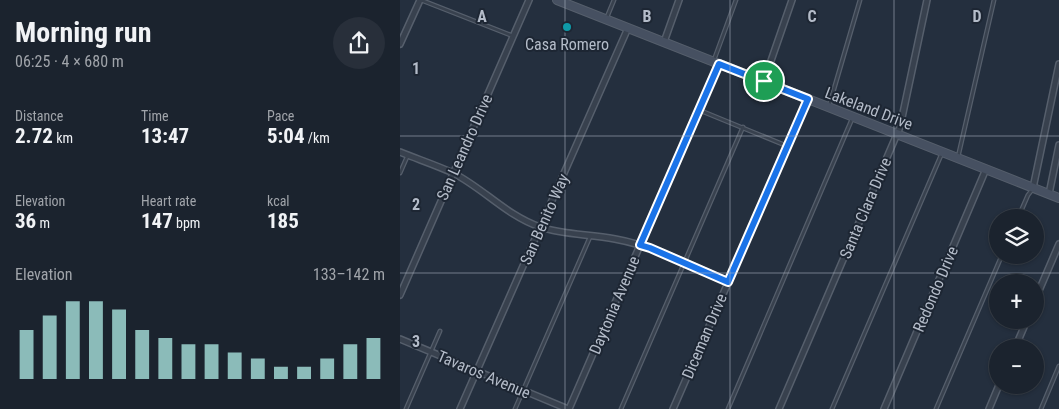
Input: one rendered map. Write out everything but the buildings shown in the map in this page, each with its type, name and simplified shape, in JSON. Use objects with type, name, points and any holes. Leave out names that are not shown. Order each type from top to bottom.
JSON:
[{"type":"street","points":[[400,44],[420,0]]},
{"type":"street","name":"San Leandro Drive","points":[[400,295],[529,0]]},
{"type":"street","name":"Lakeland Drive","points":[[557,0],[1059,198]]},
{"type":"street","points":[[664,42],[679,0]]},
{"type":"street","points":[[764,81],[792,0]]},
{"type":"street","name":"Santa Clara Drive","points":[[779,409],[900,127],[927,0]]},
{"type":"street","name":"San Benito Way","points":[[460,409],[628,28]]},
{"type":"street","name":"Daytonia Avenue","points":[[568,409],[699,110],[716,62]]},
{"type":"street","points":[[1033,188],[1059,64]]},
{"type":"street","name":"Diceman Drive","points":[[673,409],[808,99]]},
{"type":"street","points":[[1049,194],[1059,145]]},
{"type":"street","points":[[400,152],[453,173],[513,214],[540,228],[614,239],[640,245],[728,282]]},
{"type":"street","name":"Redondo Drive","points":[[884,409],[986,170]]},
{"type":"street","points":[[1044,279],[1059,244]]},
{"type":"street","name":"Tavaros Avenue","points":[[400,338],[568,409]]},
{"type":"street","points":[[989,409],[995,394]]},
{"type":"lane","points":[[420,0],[513,36]]},
{"type":"lane","points":[[607,20],[614,0]]},
{"type":"lane","points":[[716,62],[736,0]]},
{"type":"lane","points":[[829,107],[860,0]]},
{"type":"lane","points":[[958,158],[994,0]]},
{"type":"lane","points":[[699,110],[788,146]]},
{"type":"lane","points":[[728,409],[853,117]]},
{"type":"lane","points":[[621,409],[743,127]]},
{"type":"lane","points":[[832,409],[942,152]]},
{"type":"lane","points":[[400,174],[408,155]]},
{"type":"lane","points":[[1022,209],[1033,188]]},
{"type":"lane","points":[[515,409],[591,236]]},
{"type":"lane","points":[[936,409],[998,264]]},
{"type":"lane","points":[[406,409],[440,331]]},
{"type":"lane","points":[[1040,409],[1059,366]]},
{"type":"place","name":"Casa Romero","points":[[567,27]]},
{"type":"route","points":[[719,64],[764,81],[808,99],[728,282],[640,245],[719,64]]}]
